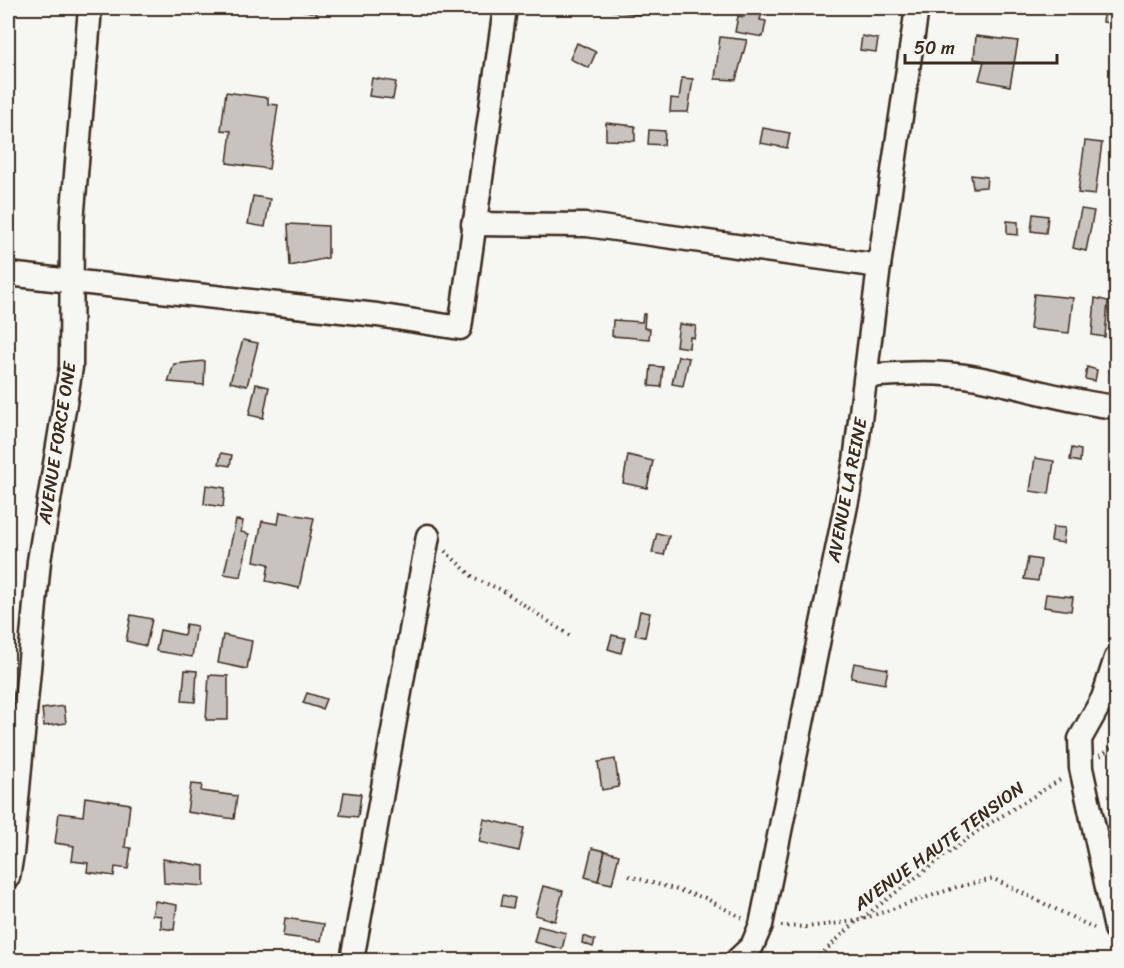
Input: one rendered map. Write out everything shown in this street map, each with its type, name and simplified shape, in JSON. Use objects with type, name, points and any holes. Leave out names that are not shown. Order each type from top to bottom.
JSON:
[{"type":"street","name":"AVENUE FORCE ONE","points":[[8,877],[14,842],[39,561],[70,367],[75,173],[90,8]]},
{"type":"street","points":[[8,274],[377,315],[460,328],[473,224],[485,165],[505,8]]},
{"type":"street","name":"AVENUE LA REINE","points":[[737,960],[752,946],[761,925],[818,653],[855,461],[879,266],[917,8]]},
{"type":"street","points":[[473,224],[587,225],[879,266]]},
{"type":"street","points":[[867,376],[918,373],[960,376],[1070,400],[1116,407]]},
{"type":"street","points":[[352,960],[428,536]]},
{"type":"street","points":[[1106,929],[1081,768],[1080,739],[1103,698],[1116,658]]},
{"type":"path","points":[[1109,371],[1116,369]]},
{"type":"path","points":[[428,536],[475,579],[502,590],[570,636]]},
{"type":"path","name":"AVENUE HAUTE TENSION","points":[[815,960],[857,921],[979,830],[1116,744]]},
{"type":"path","points":[[857,921],[957,887],[994,879],[1106,929]]},
{"type":"building","points":[[288,8],[317,8],[317,13]]},
{"type":"building","points":[[594,8],[644,8],[641,15]]},
{"type":"building","points":[[1105,8],[1116,8],[1114,24],[1103,22]]},
{"type":"building","points":[[746,10],[762,13],[760,20],[766,21],[763,37],[735,32],[738,16],[744,17]]},
{"type":"building","points":[[862,36],[878,39],[876,52],[860,50]]},
{"type":"building","points":[[976,36],[1018,41],[1010,86],[979,80],[984,61],[974,59]]},
{"type":"building","points":[[720,37],[747,40],[736,80],[715,79]]},
{"type":"building","points":[[577,43],[596,52],[589,68],[570,59]]},
{"type":"building","points":[[372,78],[396,82],[393,99],[369,96]]},
{"type":"building","points":[[682,78],[693,79],[688,112],[670,112],[671,98],[679,99]]},
{"type":"building","points":[[226,92],[268,98],[268,104],[278,105],[269,169],[227,163],[231,131],[221,130]]},
{"type":"building","points":[[606,123],[635,126],[635,141],[606,140]]},
{"type":"building","points":[[763,128],[790,133],[787,148],[760,143]]},
{"type":"building","points":[[649,130],[665,131],[664,145],[648,144]]},
{"type":"building","points":[[1085,141],[1102,143],[1095,195],[1078,193]]},
{"type":"building","points":[[971,175],[987,177],[986,187],[973,188]]},
{"type":"building","points":[[253,196],[270,199],[265,227],[248,224]]},
{"type":"building","points":[[1081,209],[1094,211],[1086,251],[1073,248]]},
{"type":"building","points":[[1033,214],[1048,216],[1046,233],[1031,231]]},
{"type":"building","points":[[1007,221],[1018,222],[1018,235],[1007,234]]},
{"type":"building","points":[[288,224],[328,226],[328,258],[290,266]]},
{"type":"building","points":[[1034,294],[1073,298],[1069,333],[1030,329]]},
{"type":"building","points":[[1095,298],[1108,301],[1105,337],[1092,335]]},
{"type":"building","points":[[643,314],[645,314],[644,328],[650,329],[649,339],[612,336],[613,320],[642,322]]},
{"type":"building","points":[[679,324],[696,326],[694,338],[690,337],[689,348],[676,346]]},
{"type":"building","points":[[243,340],[258,343],[247,386],[230,382]]},
{"type":"building","points":[[678,356],[689,358],[683,386],[672,384]]},
{"type":"building","points":[[205,361],[204,385],[168,382],[174,364]]},
{"type":"building","points":[[651,366],[663,367],[661,387],[649,386]]},
{"type":"building","points":[[1087,367],[1097,370],[1095,381],[1085,379]]},
{"type":"building","points":[[256,384],[269,387],[263,418],[249,415]]},
{"type":"building","points":[[1072,448],[1081,450],[1080,462],[1070,460]]},
{"type":"building","points":[[221,453],[232,455],[230,466],[219,464]]},
{"type":"building","points":[[628,455],[653,461],[647,488],[623,483]]},
{"type":"building","points":[[1035,458],[1054,461],[1049,494],[1030,491]]},
{"type":"building","points":[[206,485],[225,488],[223,507],[204,504]]},
{"type":"building","points":[[280,512],[314,518],[299,588],[266,581],[269,564],[254,561],[262,521],[278,524]]},
{"type":"building","points":[[236,520],[243,521],[241,532],[249,534],[241,577],[224,574]]},
{"type":"building","points":[[1053,527],[1065,528],[1063,543],[1051,541]]},
{"type":"building","points":[[657,533],[669,536],[664,555],[652,553]]},
{"type":"building","points":[[1028,558],[1041,560],[1038,581],[1024,579]]},
{"type":"building","points":[[1046,594],[1073,597],[1071,611],[1044,607]]},
{"type":"building","points":[[640,611],[650,613],[645,637],[635,635]]},
{"type":"building","points":[[131,615],[152,619],[146,646],[126,641]]},
{"type":"building","points":[[186,624],[197,626],[192,657],[156,651],[160,630],[184,635]]},
{"type":"building","points":[[223,635],[252,641],[247,669],[218,663]]},
{"type":"building","points":[[612,635],[625,638],[621,653],[608,649]]},
{"type":"building","points":[[854,663],[888,669],[885,684],[851,678]]},
{"type":"building","points":[[185,670],[197,671],[195,702],[182,701]]},
{"type":"building","points":[[209,675],[228,676],[228,720],[206,720]]},
{"type":"building","points":[[307,693],[326,699],[322,709],[303,703]]},
{"type":"building","points":[[64,706],[66,723],[44,726],[42,709]]},
{"type":"building","points":[[16,716],[18,728],[8,730],[8,718]]},
{"type":"building","points":[[615,759],[619,787],[602,790],[598,762]]},
{"type":"building","points":[[191,784],[202,785],[201,791],[237,796],[234,819],[187,812]]},
{"type":"building","points":[[344,792],[361,794],[358,817],[340,815]]},
{"type":"building","points":[[85,797],[130,804],[125,847],[131,848],[128,869],[115,867],[114,876],[87,872],[88,863],[72,861],[74,846],[55,843],[59,813],[83,816]]},
{"type":"building","points":[[484,819],[524,828],[519,851],[479,842]]},
{"type":"building","points":[[592,848],[605,851],[598,881],[585,877]]},
{"type":"building","points":[[605,851],[619,855],[612,884],[598,881]]},
{"type":"building","points":[[163,859],[204,866],[204,886],[164,883]]},
{"type":"building","points":[[543,886],[563,891],[555,921],[535,915]]},
{"type":"building","points":[[503,895],[515,898],[513,908],[501,906]]},
{"type":"building","points":[[155,901],[177,905],[174,930],[161,928],[161,916],[152,915]]},
{"type":"building","points":[[285,918],[324,924],[321,941],[283,936]]},
{"type":"building","points":[[538,926],[566,933],[562,949],[534,942]]},
{"type":"building","points":[[583,936],[595,940],[593,947],[582,943]]}]
